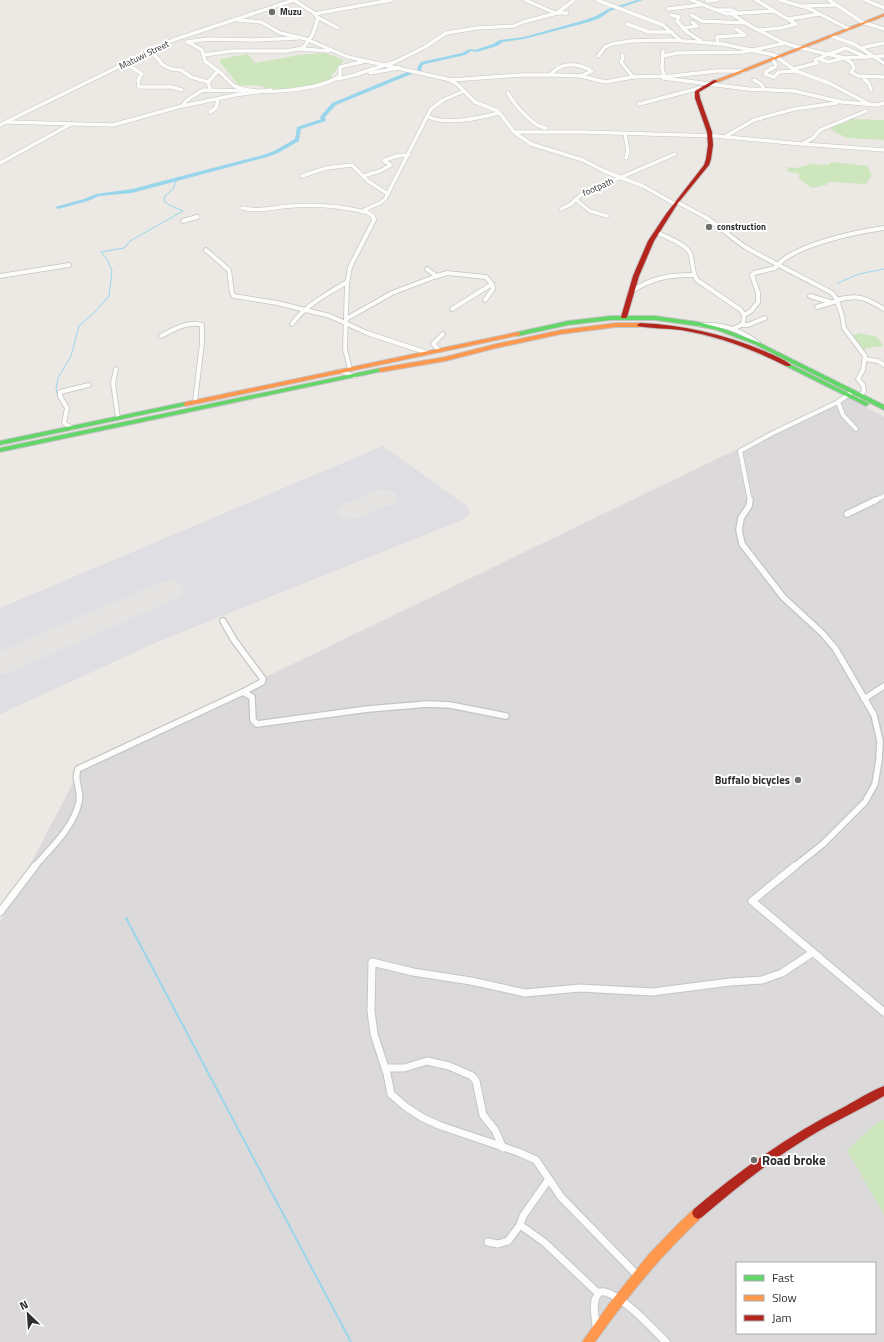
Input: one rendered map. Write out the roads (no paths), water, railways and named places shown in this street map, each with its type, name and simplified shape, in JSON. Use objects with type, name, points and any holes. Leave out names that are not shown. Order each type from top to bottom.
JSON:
[{"type":"main road","points":[[624,317],[630,292],[638,270],[656,232],[709,160],[709,138],[704,114],[696,96],[700,85],[712,83],[884,15]]},
{"type":"main road","points":[[0,450],[352,372],[439,350],[568,323],[624,317],[662,319],[700,325],[727,332],[758,343],[853,395],[884,414]]},
{"type":"main road","points":[[0,443],[341,371],[352,372],[419,362],[444,360],[504,344],[575,329],[630,324],[650,324],[697,331],[731,340],[884,408]]},
{"type":"main road","points":[[588,1342],[638,1276],[675,1235],[716,1199],[747,1173],[797,1138],[884,1091]]},
{"type":"street","points":[[294,0],[338,28]]},
{"type":"street","name":"Matuwi Street","points":[[0,125],[100,75],[127,64],[151,51],[181,38],[294,0]]},
{"type":"street","points":[[316,15],[391,0]]},
{"type":"street","points":[[525,0],[555,13]]},
{"type":"street","points":[[555,13],[574,0]]},
{"type":"street","points":[[597,0],[613,7],[635,13],[671,29],[680,40]]},
{"type":"street","points":[[691,0],[724,14],[774,11]]},
{"type":"street","points":[[668,9],[702,5],[707,4],[706,1],[717,0]]},
{"type":"street","points":[[756,0],[796,24],[781,28],[759,30]]},
{"type":"street","points":[[780,0],[800,6],[836,5]]},
{"type":"street","points":[[829,0],[857,20],[884,29]]},
{"type":"street","points":[[865,0],[884,8]]},
{"type":"street","points":[[800,6],[849,29]]},
{"type":"street","points":[[715,10],[732,10],[738,13]]},
{"type":"street","points":[[181,107],[187,100],[197,93],[210,89],[221,92],[310,87],[395,62],[425,47],[446,33],[477,28],[514,26],[555,13],[567,13]]},
{"type":"street","points":[[732,14],[752,27],[786,43],[801,48],[841,57],[884,56]]},
{"type":"street","points":[[300,49],[307,46],[310,41],[318,23],[316,15]]},
{"type":"street","points":[[671,15],[679,17],[677,21],[687,32],[703,42]]},
{"type":"street","points":[[691,15],[702,21],[746,23]]},
{"type":"street","points":[[789,19],[821,15]]},
{"type":"street","points":[[238,20],[261,22],[280,33],[310,41],[333,52]]},
{"type":"street","points":[[676,26],[696,27],[697,25],[692,22]]},
{"type":"street","points":[[627,24],[642,31],[660,33],[671,29]]},
{"type":"street","points":[[734,26],[752,27]]},
{"type":"street","points":[[718,44],[717,37],[745,35],[736,29]]},
{"type":"street","points":[[832,36],[861,48],[884,63]]},
{"type":"street","points":[[181,38],[202,51],[214,53]]},
{"type":"street","points":[[187,42],[208,39],[253,40],[300,38]]},
{"type":"street","points":[[598,56],[605,47],[612,43],[631,41],[680,40],[718,44],[770,54],[775,59],[795,70],[829,83],[869,104]]},
{"type":"street","points":[[663,56],[679,53],[743,52],[746,49],[764,48],[786,43]]},
{"type":"street","points":[[861,48],[884,43]]},
{"type":"street","points":[[775,59],[776,66],[774,68],[770,68],[772,69],[767,71],[765,74],[774,77],[779,72],[795,70],[817,63],[816,60],[846,48],[866,57]]},
{"type":"street","points":[[204,55],[259,50],[285,51],[300,49],[333,52],[448,79],[550,75],[581,76],[605,82],[633,77],[656,77],[717,71],[743,71]]},
{"type":"street","points":[[151,51],[163,66],[181,70],[192,77],[208,82]]},
{"type":"street","points":[[202,51],[204,58],[209,65],[238,87],[269,90]]},
{"type":"street","points":[[663,51],[662,68],[664,76]]},
{"type":"street","points":[[622,55],[623,58],[621,62],[633,77]]},
{"type":"street","points":[[820,59],[828,62],[841,57]]},
{"type":"street","points":[[841,57],[853,64],[854,68],[852,72],[856,76],[884,77]]},
{"type":"street","points":[[338,79],[341,75],[340,67],[357,62],[368,61]]},
{"type":"street","points":[[127,64],[142,74],[138,80],[139,87],[149,89],[176,88],[182,90]]},
{"type":"street","points":[[550,75],[555,69],[567,64],[579,65],[592,71],[581,76]]},
{"type":"street","points":[[357,74],[403,68]]},
{"type":"street","points":[[208,82],[218,71]]},
{"type":"street","points":[[695,73],[700,85]]},
{"type":"street","points":[[862,76],[869,84],[871,90]]},
{"type":"street","points":[[656,77],[700,85]]},
{"type":"street","points":[[448,79],[458,85],[475,102],[491,107],[499,113],[514,132],[535,146],[578,158],[643,186],[717,224],[739,243],[778,266],[826,288],[837,300],[844,318],[844,328],[863,352],[865,359],[863,370],[858,379],[863,385],[864,390],[740,451],[750,500],[749,506],[741,518],[739,530],[742,544],[783,597],[836,648],[874,715],[880,741],[880,760],[875,784],[865,802],[823,844],[752,901],[884,1012]]},
{"type":"street","points":[[754,80],[761,84],[764,89]]},
{"type":"street","points":[[208,82],[210,89]]},
{"type":"street","points":[[712,83],[794,91],[842,102],[877,105],[884,103]]},
{"type":"street","points":[[639,104],[700,85]]},
{"type":"street","points":[[5,122],[115,124],[181,107],[269,90]]},
{"type":"street","points":[[365,212],[364,210],[366,208],[383,202],[431,109],[438,103],[464,91]]},
{"type":"street","points":[[508,93],[517,105],[533,121],[540,127],[546,128]]},
{"type":"street","points":[[210,112],[216,108],[218,99]]},
{"type":"street","points":[[514,132],[625,134],[709,138],[722,137],[729,136],[754,120],[794,109],[842,102]]},
{"type":"street","points":[[802,144],[813,138],[820,130],[866,111]]},
{"type":"street","points":[[427,116],[434,120],[449,121],[488,116],[499,113]]},
{"type":"street","points":[[0,163],[71,124]]},
{"type":"street","points":[[625,134],[628,151],[626,158]]},
{"type":"street","points":[[722,137],[884,150]]},
{"type":"street","name":"footpath","points":[[561,209],[571,204],[582,194],[623,178],[640,168],[675,154]]},
{"type":"street","points":[[364,176],[380,171],[391,165],[384,161],[385,160],[408,155]]},
{"type":"street","points":[[302,176],[326,168],[350,165],[353,166],[371,184],[388,194]]},
{"type":"street","name":"footpath","points":[[575,199],[590,212],[607,216]]},
{"type":"street","points":[[242,208],[254,210],[285,206],[337,207],[350,208],[373,216],[374,220],[350,267],[347,282],[345,349],[352,372]]},
{"type":"street","points":[[183,221],[198,217]]},
{"type":"street","points":[[742,325],[744,315],[758,305],[758,294],[752,277],[753,274],[762,270],[772,269],[778,266],[780,262],[788,256],[815,244],[863,231],[884,228]]},
{"type":"street","points":[[656,232],[690,251],[693,275],[699,282],[737,306],[744,315]]},
{"type":"street","points":[[206,250],[229,270],[233,295],[277,303],[330,316],[346,321],[367,334],[428,353]]},
{"type":"street","points":[[0,276],[69,265]]},
{"type":"street","points":[[427,269],[435,275],[434,277]]},
{"type":"street","points":[[346,321],[392,293],[447,273],[486,277],[492,284],[493,289],[485,300]]},
{"type":"street","points":[[630,292],[645,282],[663,276],[693,275]]},
{"type":"street","points":[[292,324],[305,311],[333,290],[347,282]]},
{"type":"street","points":[[452,309],[492,284]]},
{"type":"street","points":[[810,296],[830,302]]},
{"type":"street","points":[[817,307],[850,296],[859,296],[884,309]]},
{"type":"street","points":[[735,328],[742,325],[748,325],[765,318]]},
{"type":"street","points":[[161,336],[186,326],[198,323],[202,325],[202,342],[195,402]]},
{"type":"street","points":[[700,325],[716,324],[735,328],[744,332],[758,343]]},
{"type":"street","points":[[439,350],[433,344],[443,334]]},
{"type":"street","points":[[865,359],[878,361],[884,365]]},
{"type":"street","points":[[116,369],[114,383],[118,418]]},
{"type":"street","points":[[72,428],[64,423],[67,408],[60,396],[60,392],[89,386]]},
{"type":"street","points":[[838,402],[843,415],[856,429]]},
{"type":"street","points":[[847,514],[884,496]]},
{"type":"street","points":[[0,912],[8,903],[23,880],[39,863],[72,819],[81,798],[79,789],[74,780],[78,769],[262,682],[263,679],[234,640],[223,621]]},
{"type":"street","points":[[864,699],[884,686]]},
{"type":"street","points":[[243,692],[252,697],[253,720],[257,724],[368,709],[428,704],[450,705],[506,716]]},
{"type":"street","points":[[638,1276],[580,1214],[568,1204],[536,1160],[446,1128],[413,1112],[391,1094],[385,1068],[374,1034],[371,1011],[372,962],[413,972],[471,981],[525,993],[580,988],[652,992],[730,982],[753,982],[766,979],[782,973],[812,953]]},
{"type":"street","points":[[385,1068],[404,1068],[427,1061],[448,1066],[472,1076],[476,1081],[483,1115],[495,1130],[503,1148]]},
{"type":"street","points":[[488,1242],[498,1244],[508,1241],[520,1225],[523,1216],[549,1179]]},
{"type":"street","points":[[520,1225],[544,1242],[598,1293]]},
{"type":"street","points":[[597,1329],[594,1306],[595,1299],[598,1293],[602,1291],[608,1292],[620,1300],[666,1342]]},
{"type":"waterway","points":[[419,71],[420,66],[423,63],[463,54],[470,50],[475,51],[495,45],[502,41],[524,38],[587,21],[598,17],[609,10],[641,0]]},
{"type":"waterway","points":[[58,207],[86,200],[98,195],[132,191],[276,152],[297,140],[299,128],[324,120],[322,117],[334,104],[414,71],[416,72]]},
{"type":"waterway","points":[[58,397],[56,389],[58,378],[71,356],[79,326],[95,312],[109,296],[112,271],[107,259],[101,252],[124,248],[130,241],[183,211],[169,205],[164,201],[165,196],[173,189],[177,179]]},
{"type":"waterway","points":[[838,283],[859,274],[884,269]]},
{"type":"waterway","points":[[126,918],[351,1342]]},
{"type":"place","name":"Muzu","points":[[272,12]]},
{"type":"place","name":"construction","points":[[709,227]]},
{"type":"place","name":"Buffalo bicycles","points":[[798,780]]},
{"type":"place","name":"Road broke","points":[[754,1160]]}]
